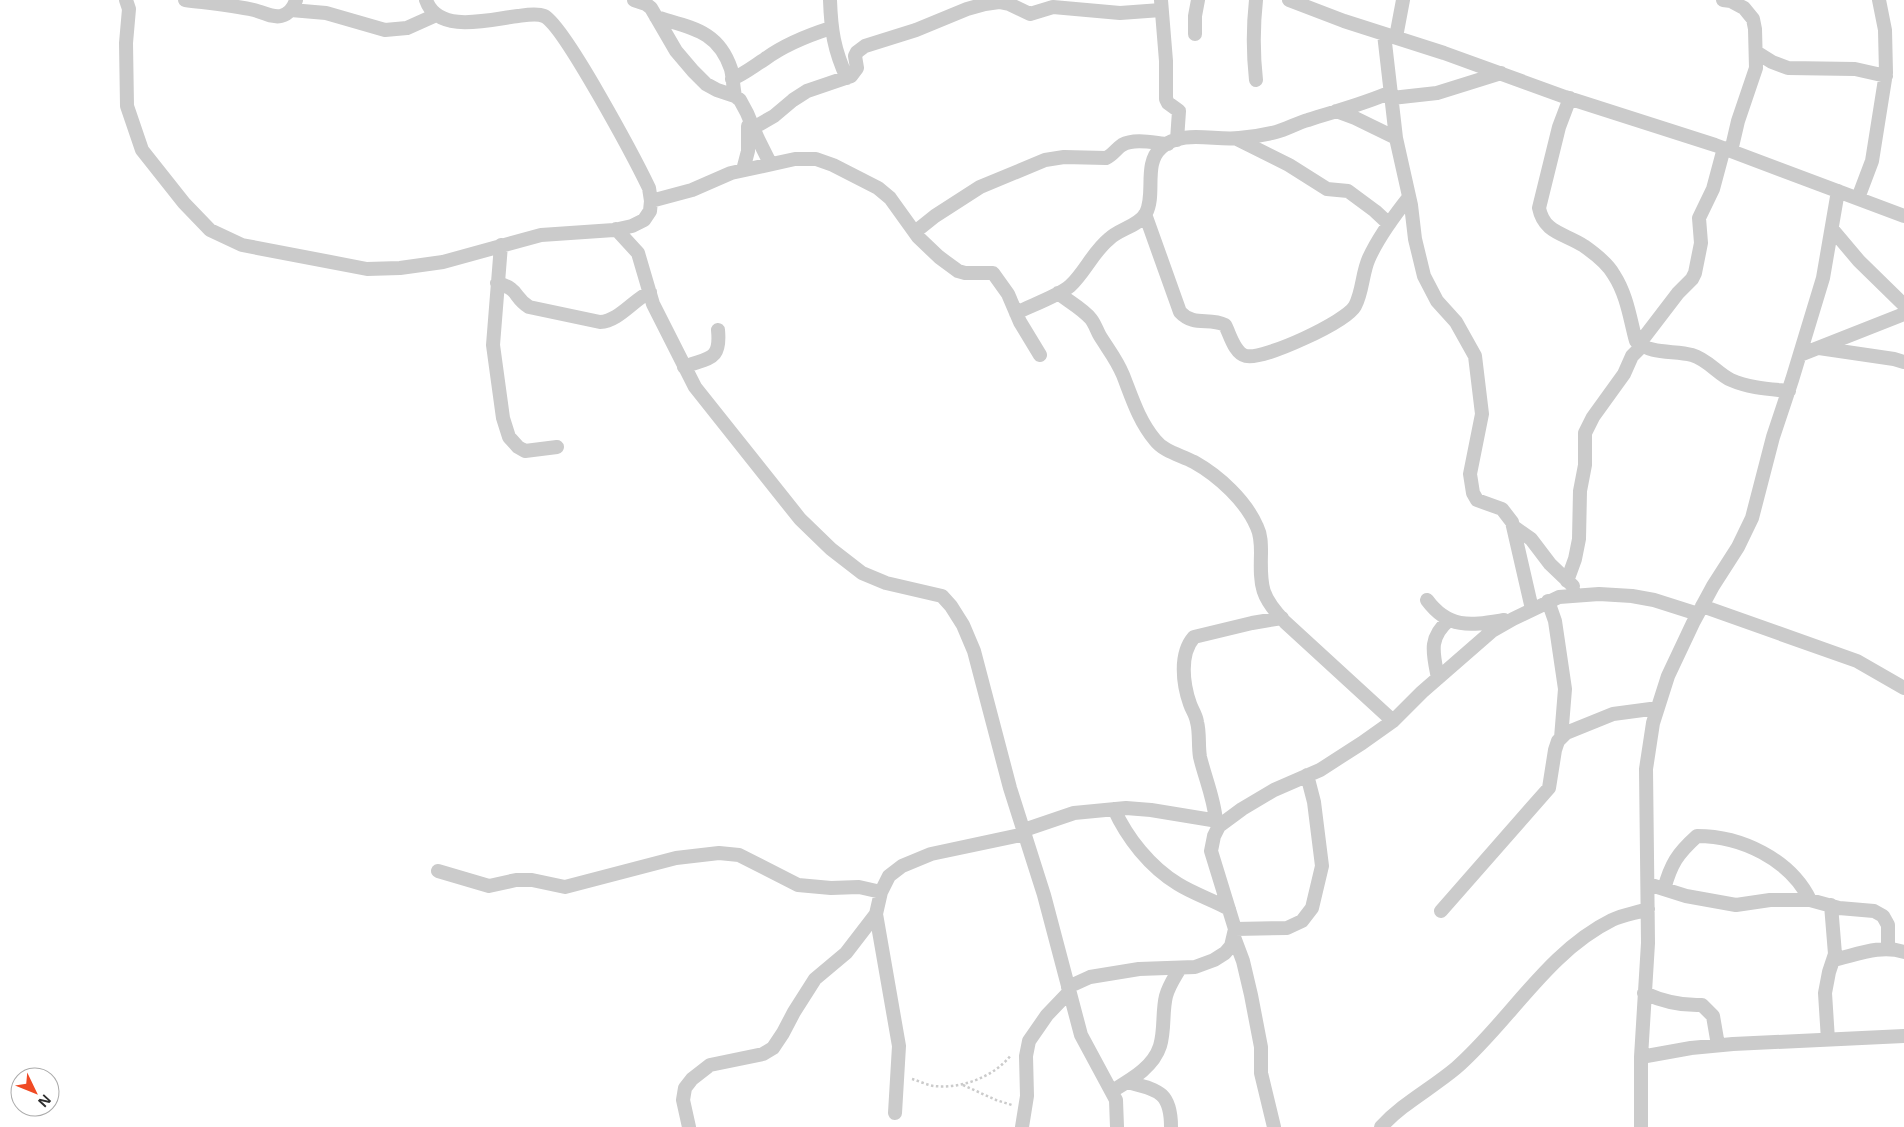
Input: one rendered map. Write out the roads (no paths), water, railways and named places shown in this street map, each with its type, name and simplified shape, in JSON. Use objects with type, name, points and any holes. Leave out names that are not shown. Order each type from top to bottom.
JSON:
[{"type":"street","points":[[126,0],[129,9],[126,43],[127,106],[142,150],[184,203],[210,230],[242,245],[367,269],[400,268],[443,262],[541,235],[616,230],[632,226],[644,220],[650,212],[652,201],[649,188],[601,100],[563,37],[549,19],[543,15],[530,14],[458,23],[436,15],[426,0]]},
{"type":"street","points":[[185,0],[239,7],[274,16],[282,16],[293,5],[385,30],[407,28],[436,15]]},
{"type":"street","points":[[634,0],[646,4],[656,17],[676,52],[706,84],[740,100],[770,163]]},
{"type":"street","points":[[830,0],[831,28],[838,58],[846,78]]},
{"type":"street","points":[[1195,34],[1195,16],[1198,0]]},
{"type":"street","points":[[1256,0],[1253,43],[1256,80]]},
{"type":"street","points":[[1289,0],[1570,98],[1727,149],[1904,216]]},
{"type":"street","points":[[1403,0],[1390,35],[1391,95],[1396,138],[1409,197],[1415,239],[1424,276],[1437,301],[1456,322],[1475,356],[1482,414],[1470,474],[1473,493],[1477,500],[1502,509],[1512,522],[1532,608]]},
{"type":"street","points":[[1567,581],[1575,559],[1579,539],[1580,491],[1585,466],[1585,433],[1596,413],[1624,374],[1632,356],[1678,293],[1696,273],[1701,243],[1698,218],[1712,189],[1756,68],[1756,30],[1753,19],[1744,8],[1723,0]]},
{"type":"street","points":[[1858,198],[1872,161],[1886,76],[1885,30],[1879,0]]},
{"type":"street","points":[[751,121],[774,116],[807,91],[851,76],[856,68],[855,56],[860,48],[916,30],[967,9],[999,2],[1009,4],[1030,14],[1053,7],[1120,14],[1161,5],[1166,61],[1166,99],[1168,103],[1179,111],[1172,142],[1161,148],[1154,160],[1150,179],[1150,197],[1145,214],[1142,219],[1110,238],[1094,254],[1070,287],[1016,313]]},
{"type":"street","points":[[656,17],[704,32],[716,42],[731,70],[734,96]]},
{"type":"street","points":[[732,79],[749,71],[777,52],[812,34],[831,28]]},
{"type":"street","points":[[1756,52],[1772,62],[1788,68],[1855,69],[1886,76]]},
{"type":"street","points":[[915,232],[935,216],[980,187],[1045,160],[1064,157],[1106,158],[1124,144],[1130,142],[1172,142],[1193,137],[1237,139],[1275,132],[1391,95],[1437,93],[1501,73]]},
{"type":"street","points":[[1570,98],[1559,127],[1539,208],[1541,218],[1550,228],[1584,246],[1614,274],[1625,297],[1636,341],[1641,345],[1669,352],[1693,355],[1732,380],[1766,389],[1789,391]]},
{"type":"street","points":[[1336,111],[1396,138]]},
{"type":"street","points":[[743,170],[751,121]]},
{"type":"street","points":[[1237,139],[1289,165],[1327,189],[1348,191],[1389,224]]},
{"type":"street","points":[[652,201],[692,190],[731,173],[770,163],[795,159],[816,159],[852,174],[878,188],[890,198],[915,232],[939,257],[958,271],[965,274],[993,272],[1008,294],[1016,313],[1040,355]]},
{"type":"street","points":[[1641,1127],[1641,1057],[1648,943],[1646,769],[1652,723],[1668,676],[1700,610],[1738,548],[1752,518],[1773,437],[1823,278],[1838,191]]},
{"type":"street","points":[[1145,214],[1180,312],[1186,318],[1195,321],[1217,321],[1225,325],[1236,347],[1241,353],[1248,356],[1264,354],[1303,339],[1336,322],[1355,307],[1368,259],[1389,224],[1409,197]]},
{"type":"street","points":[[1832,229],[1859,261],[1904,305]]},
{"type":"street","points":[[616,230],[638,253],[653,304],[695,387],[800,519],[831,549],[862,573],[886,583],[942,596],[951,606],[963,626],[974,651],[1010,788],[1044,895],[1081,1035],[1116,1100],[1117,1127]]},
{"type":"street","points":[[501,245],[492,345],[499,399],[509,437],[518,447],[525,451],[557,447]]},
{"type":"street","points":[[497,282],[509,286],[524,304],[529,307],[600,322],[608,322],[636,300],[650,292]]},
{"type":"street","points":[[1058,293],[1091,319],[1114,356],[1123,374],[1132,400],[1155,441],[1165,449],[1196,463],[1217,478],[1242,503],[1257,527],[1261,538],[1260,575],[1263,592],[1270,605],[1393,721]]},
{"type":"street","points":[[1800,355],[1904,314]]},
{"type":"street","points":[[684,367],[706,359],[717,352],[719,342],[718,330]]},
{"type":"street","points":[[1819,348],[1894,358],[1904,362]]},
{"type":"street","points":[[1514,527],[1531,539],[1550,564],[1582,595]]},
{"type":"street","points":[[895,1113],[899,1046],[876,914],[881,892],[889,876],[902,866],[931,854],[1025,832],[1074,813],[1126,808],[1220,821],[1274,790],[1320,770],[1393,721],[1438,678],[1492,631],[1532,608],[1559,597],[1599,594],[1632,596],[1700,610],[1858,662],[1904,688]]},
{"type":"street","points":[[1427,600],[1439,613],[1449,620],[1467,625],[1513,619]]},
{"type":"street","points":[[1548,601],[1555,621],[1565,689],[1561,738]]},
{"type":"street","points":[[1274,1127],[1261,1073],[1261,1047],[1251,995],[1229,909],[1211,851],[1220,821],[1200,754],[1197,719],[1190,705],[1184,677],[1188,644],[1194,637],[1282,618]]},
{"type":"street","points":[[1438,678],[1433,653],[1435,635],[1440,627],[1449,620]]},
{"type":"street","points":[[1441,911],[1549,788],[1552,763],[1558,741],[1566,733],[1613,714],[1658,708]]},
{"type":"street","points":[[1234,933],[1287,928],[1302,921],[1312,908],[1322,866],[1316,810],[1307,775]]},
{"type":"street","points":[[1114,809],[1120,824],[1158,869],[1178,884],[1229,909]]},
{"type":"street","points":[[1664,889],[1670,869],[1681,850],[1697,836],[1711,836],[1732,840],[1756,849],[1780,864],[1804,888],[1810,900]]},
{"type":"street","points":[[438,871],[489,886],[516,880],[532,880],[570,886],[676,858],[719,852],[738,856],[798,886],[859,887],[881,892]]},
{"type":"street","points":[[1648,884],[1686,896],[1736,905],[1770,900],[1810,900],[1839,908],[1874,911],[1883,916],[1888,925],[1888,949]]},
{"type":"street","points":[[1828,1040],[1825,993],[1835,954],[1830,905]]},
{"type":"street","points":[[1382,1127],[1402,1107],[1455,1069],[1494,1031],[1522,995],[1583,938],[1612,920],[1648,909]]},
{"type":"street","points":[[689,1127],[683,1100],[684,1088],[710,1065],[763,1054],[772,1048],[783,1034],[794,1012],[815,979],[846,953],[876,914]]},
{"type":"street","points":[[1022,1127],[1027,1096],[1028,1070],[1026,1056],[1029,1041],[1069,990],[1090,977],[1139,969],[1195,967],[1214,960],[1225,953],[1231,946],[1234,933]]},
{"type":"street","points":[[1833,960],[1871,950],[1896,949],[1904,952]]},
{"type":"street","points":[[1112,1091],[1135,1077],[1148,1065],[1159,1048],[1166,997],[1171,983],[1180,968]]},
{"type":"street","points":[[1644,994],[1661,1001],[1683,1006],[1702,1005],[1713,1016],[1718,1046]]},
{"type":"street","points":[[1641,1057],[1718,1046],[1904,1036]]},
{"type":"street","points":[[1127,1082],[1153,1089],[1166,1098],[1171,1108],[1171,1127]]}]
